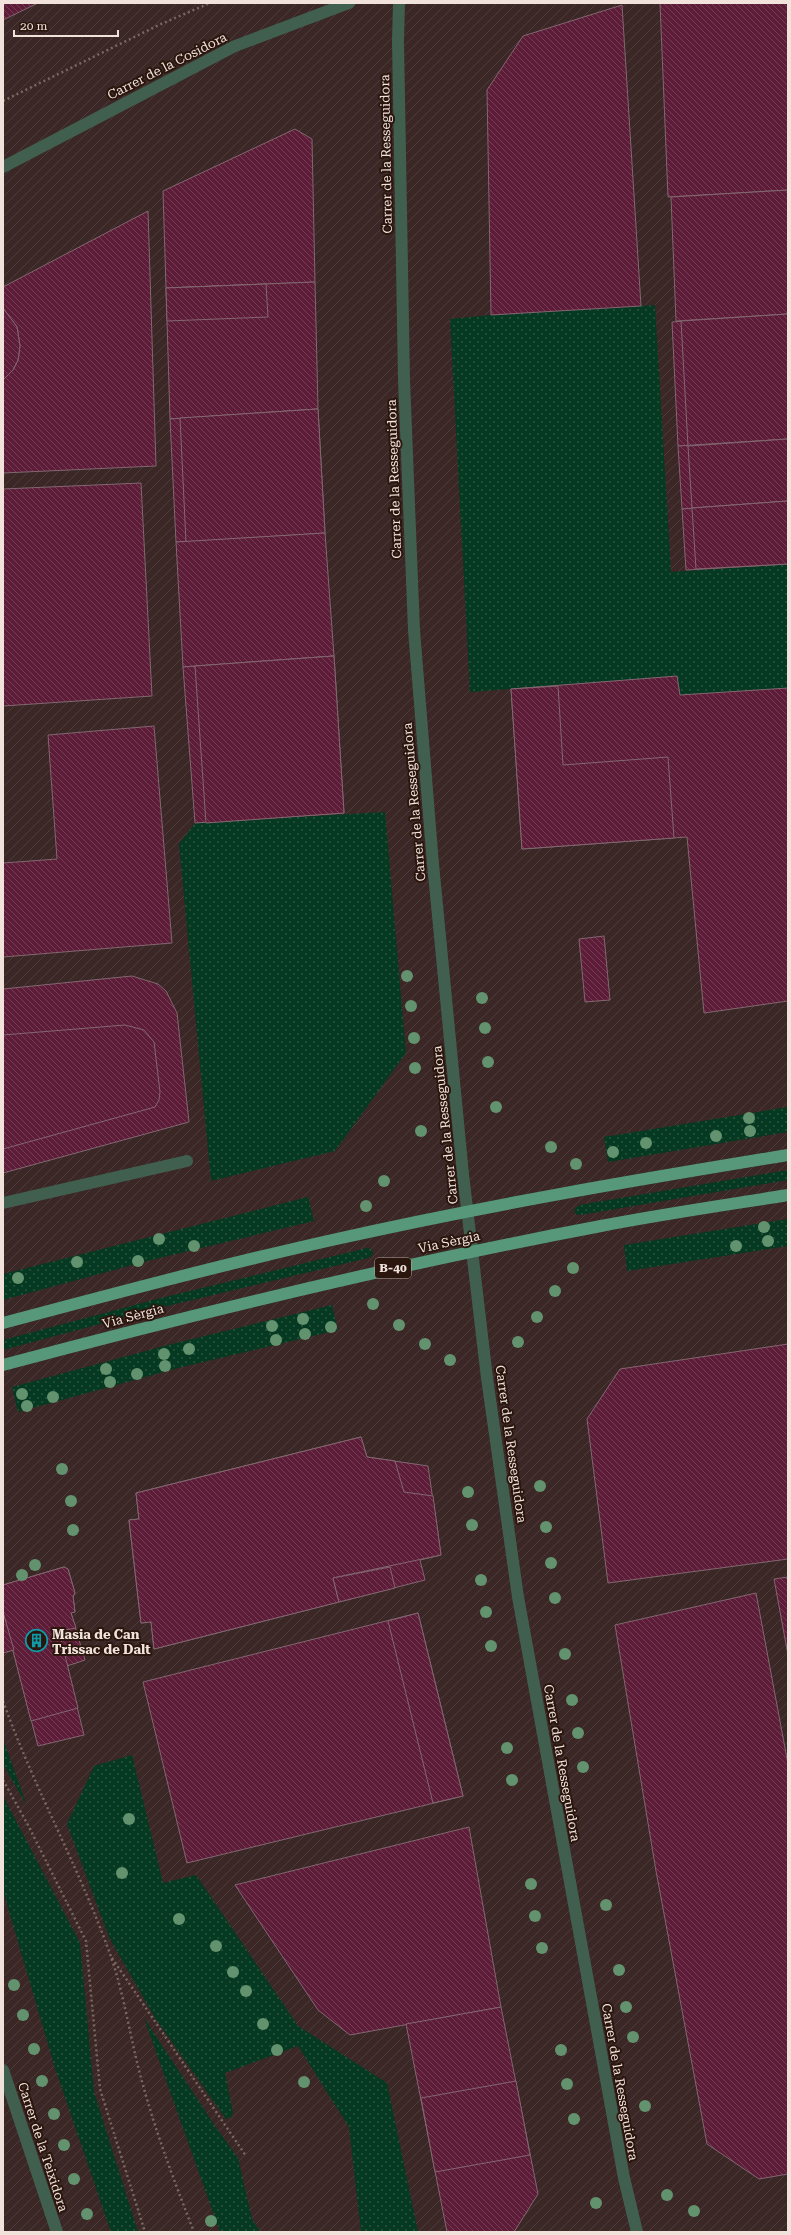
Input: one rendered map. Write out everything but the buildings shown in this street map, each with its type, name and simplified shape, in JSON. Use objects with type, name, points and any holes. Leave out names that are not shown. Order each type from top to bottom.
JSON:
[{"type":"main road","name":"Via Sèrgia","points":[[3,1323],[171,1278],[333,1240],[599,1186],[788,1155]]},
{"type":"main road","name":"Via Sèrgia","points":[[3,1365],[166,1321],[472,1251],[603,1225],[788,1195]]},
{"type":"street","name":"Carrer de la Cosidora","points":[[3,167],[235,46],[349,3]]},
{"type":"street","name":"Carrer de la Resseguidora","points":[[399,3],[404,371],[414,630],[433,864],[472,1251],[487,1378],[518,1597],[624,2178],[637,2232]]},
{"type":"street","points":[[3,1202],[187,1161]]},
{"type":"street","name":"Carrer de la Teixidora","points":[[3,2070],[56,2232]]},
{"type":"path","points":[[3,101],[161,24],[210,3]]},
{"type":"path","points":[[3,1701],[20,1750],[52,1822],[79,1873],[110,1956],[143,2086],[166,2161],[194,2232]]},
{"type":"path","points":[[3,1780],[28,1825],[86,1941],[100,2089],[145,2232]]},
{"type":"path","points":[[110,1956],[246,2156]]},
{"type":"shaded area","points":[[3,3],[788,3],[788,2232],[3,2232]]},
{"type":"green space","points":[[655,305],[671,572],[788,564],[788,688],[680,695],[677,676],[470,692],[450,319]]},
{"type":"green space","points":[[385,812],[406,1053],[335,1151],[211,1181],[179,844],[195,823]]},
{"type":"green space","points":[[788,1107],[788,1132],[608,1162],[604,1137]]},
{"type":"green space","points":[[788,1170],[788,1180],[580,1215],[576,1214],[574,1210],[579,1205]]},
{"type":"green space","points":[[308,1197],[314,1221],[151,1260],[3,1300],[3,1274]]},
{"type":"green space","points":[[788,1219],[788,1246],[627,1271],[624,1245]]},
{"type":"green space","points":[[367,1248],[371,1249],[373,1253],[372,1256],[368,1258],[163,1307],[3,1350],[3,1340],[161,1298]]},
{"type":"green space","points":[[332,1305],[338,1330],[178,1368],[18,1412],[12,1387],[172,1344]]},
{"type":"green space","points":[[3,1739],[27,1806],[3,1764]]},
{"type":"green space","points":[[132,1755],[163,1883],[196,1875],[298,2026],[387,2083],[418,2232],[361,2232],[349,2127],[298,2046],[225,2073],[233,2113],[231,2117],[226,2119],[155,2018],[109,1937],[67,1824],[94,1766]]},
{"type":"green space","points":[[3,1796],[80,1943],[94,2092],[138,2232],[111,2232],[55,2068],[3,1891]]},
{"type":"green space","points":[[144,2018],[215,2126],[238,2158],[252,2219],[260,2232],[220,2232]]},
{"type":"place","name":"Masia de Can Trissac de Dalt","points":[[36,1641]]}]
